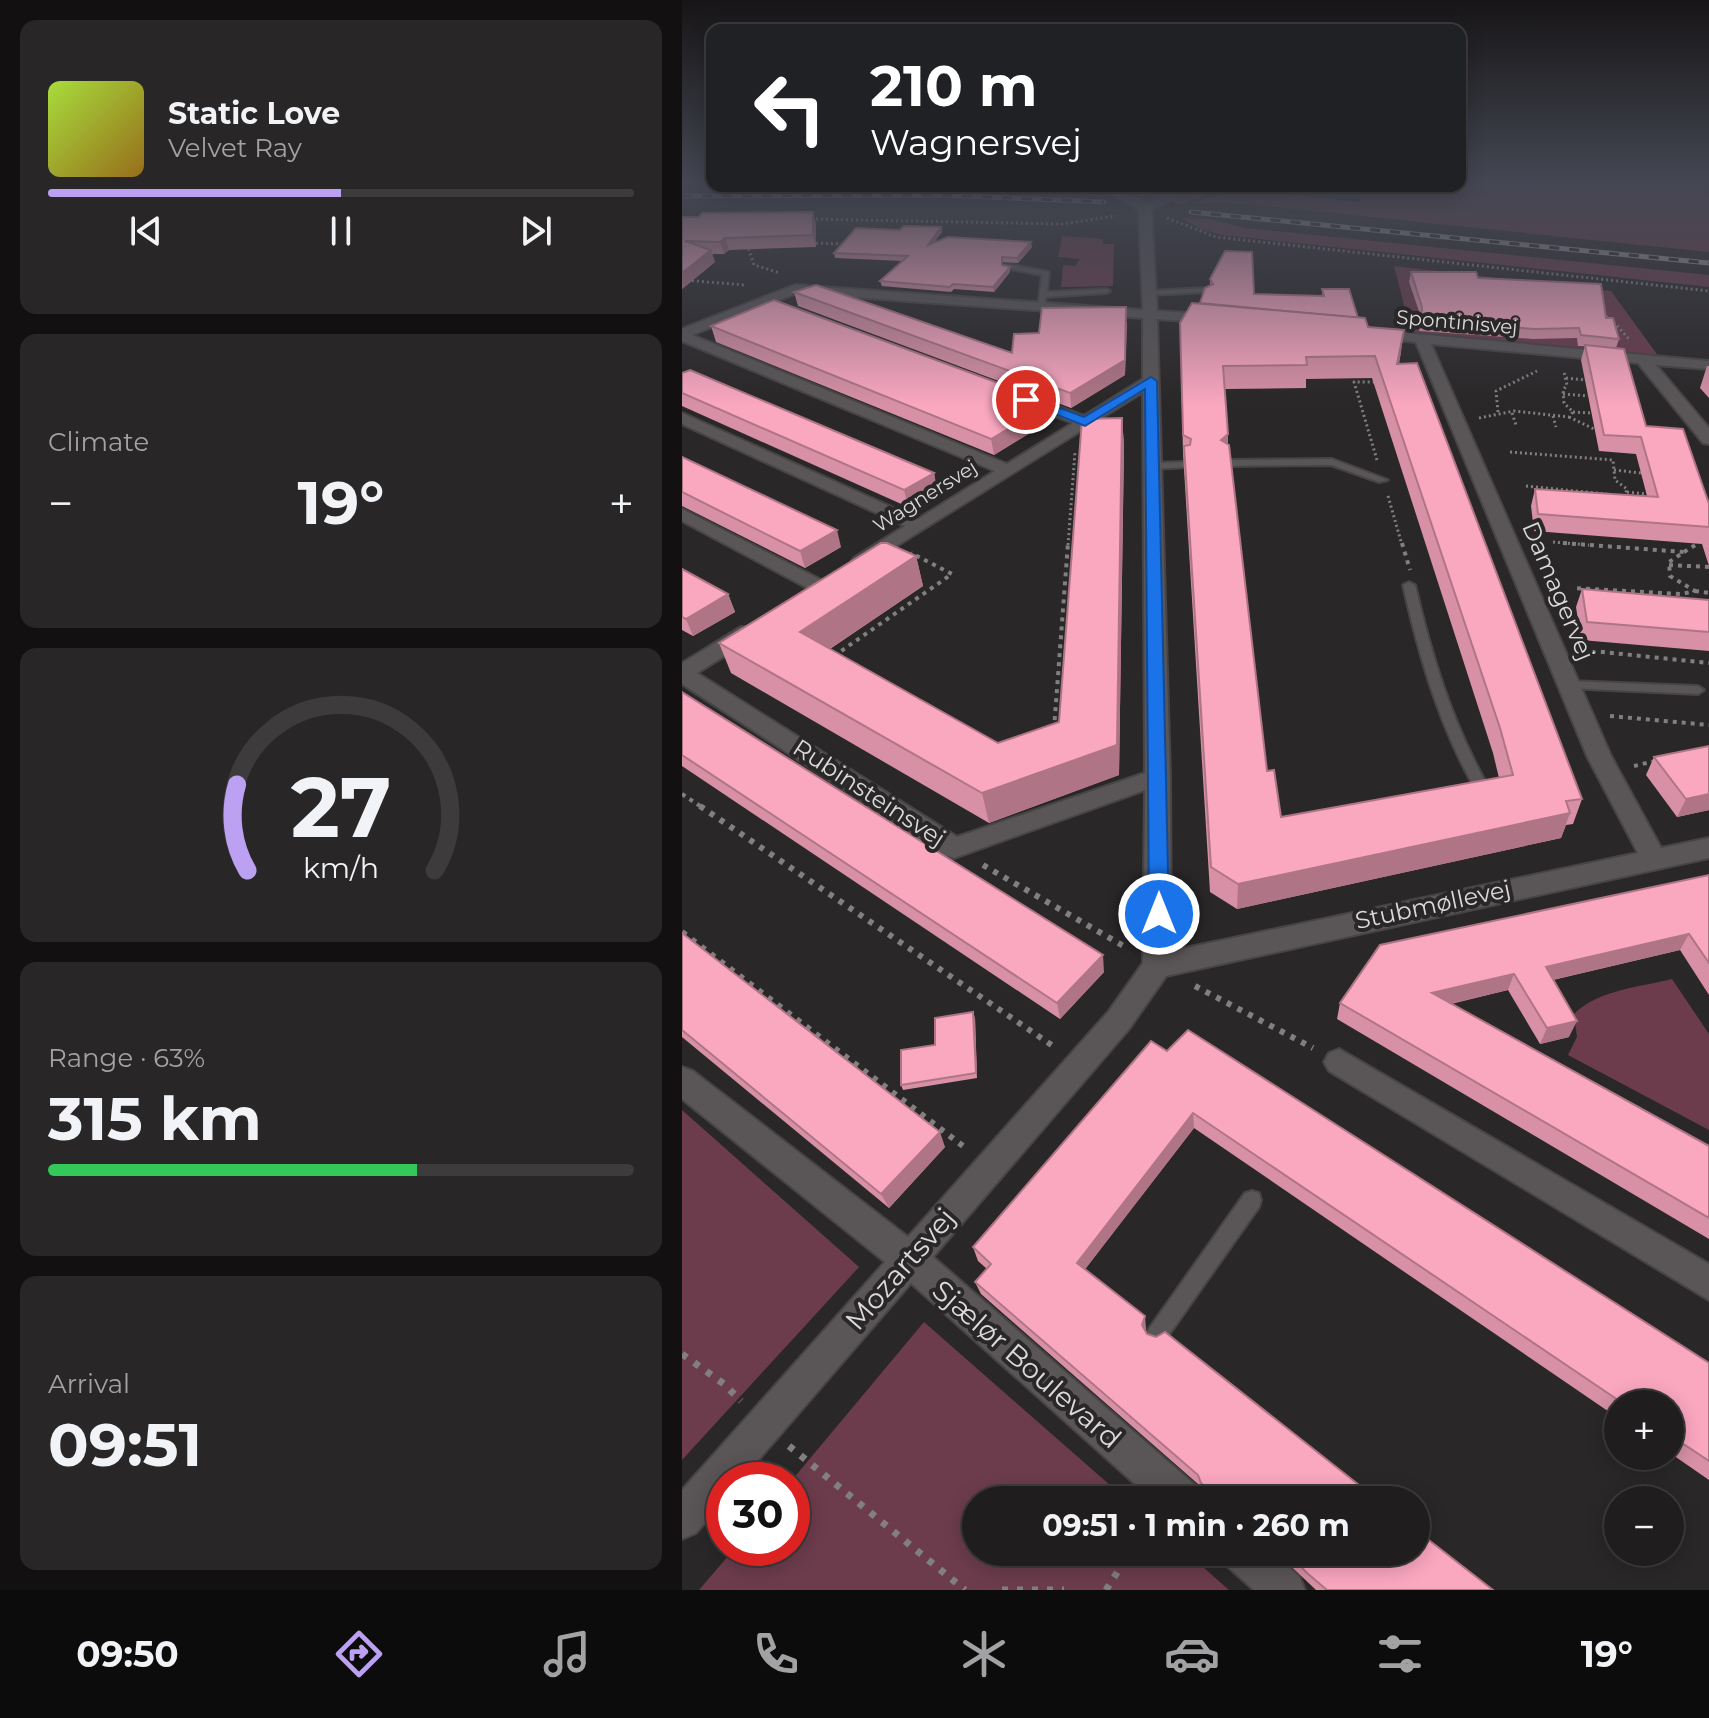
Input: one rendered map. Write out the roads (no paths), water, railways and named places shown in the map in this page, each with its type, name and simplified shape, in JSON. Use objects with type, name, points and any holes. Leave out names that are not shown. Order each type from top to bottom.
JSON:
[{"type":"street","points":[[1147,257],[1158,777],[1157,966]]},
{"type":"street","points":[[682,335],[762,301],[799,290],[1042,300],[1238,321]]},
{"type":"street","points":[[762,301],[792,312]]},
{"type":"street","name":"Spontinisvej","points":[[1361,333],[1561,358],[1643,359],[1709,365]]},
{"type":"street","points":[[682,335],[1007,470]]},
{"type":"street","name":"Damagervej","points":[[1422,339],[1614,787],[1654,859]]},
{"type":"street","points":[[1643,359],[1709,439]]},
{"type":"street","name":"Wagnersvej","points":[[682,514],[826,584],[1151,381]]},
{"type":"street","points":[[1011,395],[1081,424]]},
{"type":"street","points":[[682,418],[919,526]]},
{"type":"street","points":[[682,674],[770,619]]},
{"type":"street","name":"Rubinsteinsvej","points":[[682,674],[954,848],[1158,777]]},
{"type":"street","name":"Stubmøllevej","points":[[1157,966],[1709,848]]},
{"type":"street","name":"Mozartsvej","points":[[682,1519],[1119,1020],[1157,966]]},
{"type":"street","points":[[1339,1062],[1709,1283]]},
{"type":"street","name":"Sjælør Boulevard","points":[[682,1081],[909,1259],[1099,1416],[1168,1486]]},
{"type":"street","points":[[1257,1566],[1285,1590]]},
{"type":"lane","points":[[1008,266],[1046,274],[1042,300],[1106,291]]},
{"type":"lane","points":[[1149,293],[1206,290]]},
{"type":"lane","points":[[1228,463],[1332,462],[1383,480]]},
{"type":"lane","points":[[1153,466],[1184,465]]},
{"type":"lane","points":[[1409,585],[1427,670],[1461,752],[1478,781]]},
{"type":"lane","points":[[1569,685],[1698,690]]},
{"type":"lane","points":[[1156,1336],[1252,1200]]},
{"type":"railway","points":[[1650,257],[1709,263]]}]
